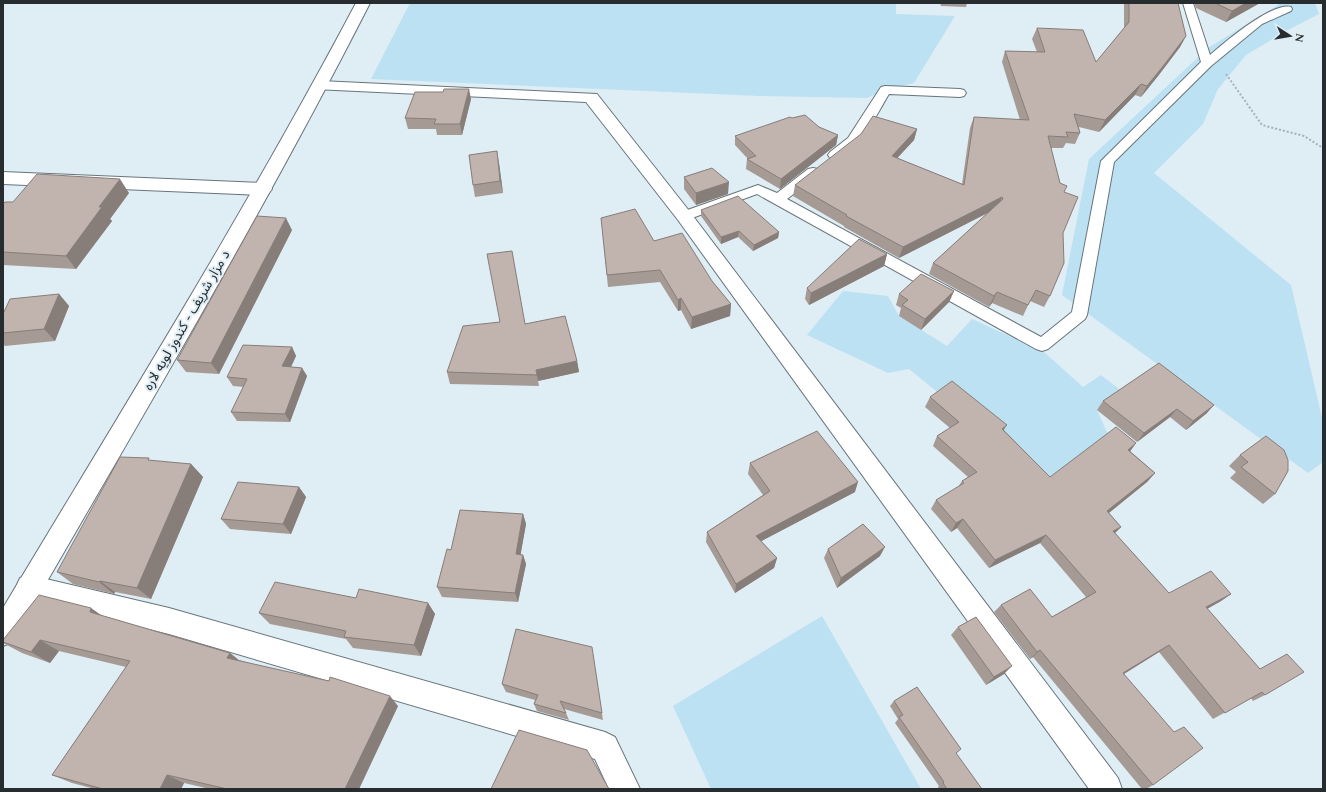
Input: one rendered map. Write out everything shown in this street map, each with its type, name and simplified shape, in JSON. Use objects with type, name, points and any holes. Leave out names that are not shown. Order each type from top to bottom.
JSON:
[{"type":"street","name":"د مزار شریف - کندوز لویه لاره","points":[[3,633],[263,189],[320,86],[363,3]]},
{"type":"street","points":[[320,86],[591,97],[684,216],[1107,789]]},
{"type":"street","points":[[3,178],[263,189]]},
{"type":"street","points":[[29,587],[169,621],[605,747],[625,789]]},
{"type":"lane","points":[[1188,3],[1210,60]]},
{"type":"lane","points":[[684,216],[758,189],[1042,345],[1080,315],[1108,161],[1210,60],[1258,22],[1287,9]]},
{"type":"lane","points":[[777,200],[852,142],[885,90],[960,93]]},
{"type":"path","points":[[1210,60],[1262,125],[1304,136],[1323,148]]},
{"type":"shaded area","points":[[410,3],[896,3],[896,14],[955,16],[914,83],[885,90],[867,98],[759,96],[371,79]]},
{"type":"shaded area","points":[[1278,3],[1315,3],[1319,14],[1286,31],[1246,55],[1218,89],[1203,124],[1154,173],[1291,285],[1323,422],[1323,462],[1308,473],[1062,295],[1089,159],[1208,48],[1278,5]]},
{"type":"shaded area","points":[[843,291],[888,296],[899,316],[947,346],[972,319],[1044,352],[1083,387],[1101,375],[1123,392],[1097,410],[1109,437],[1070,493],[948,390],[941,395],[909,369],[888,373],[807,335]]},
{"type":"shaded area","points":[[822,616],[921,789],[711,789],[673,706]]},
{"type":"building","points":[[1129,3],[1178,3],[1186,36],[1147,86],[1141,84],[1105,120],[1074,114],[1080,133],[1066,132],[1068,137],[1048,136],[1060,183],[1067,186],[1064,192],[1078,197],[1063,233],[1064,263],[1050,296],[1036,290],[1028,305],[997,292],[994,296],[933,263],[1003,199],[1002,197],[903,247],[846,216],[847,215],[795,185],[861,134],[873,116],[917,129],[892,156],[964,185],[974,117],[1029,120],[1005,51],[1045,52],[1037,28],[1083,30],[1096,62],[1129,22]]},
{"type":"building","points":[[1215,3],[1246,3],[1232,11]]},
{"type":"building","points":[[444,89],[469,89],[460,124],[434,124],[436,119],[405,118],[415,92],[443,92]]},
{"type":"building","points":[[805,115],[819,127],[838,135],[781,179],[747,159],[756,156],[735,136],[790,117],[792,118]]},
{"type":"building","points":[[497,151],[500,181],[473,185],[469,155]]},
{"type":"building","points":[[712,168],[729,182],[696,193],[684,177]]},
{"type":"building","points":[[37,174],[120,179],[99,207],[102,207],[66,256],[3,252],[3,204],[5,202],[13,202]]},
{"type":"building","points":[[738,196],[779,232],[754,245],[739,231],[721,237],[701,210]]},
{"type":"building","points":[[635,209],[654,241],[682,233],[712,281],[731,304],[692,317],[681,298],[678,300],[660,270],[607,275],[601,218]]},
{"type":"building","points":[[257,216],[286,218],[211,363],[177,360]]},
{"type":"building","points":[[859,239],[887,254],[811,293],[807,288]]},
{"type":"building","points":[[512,251],[525,324],[565,316],[577,361],[536,370],[537,375],[447,372],[463,326],[500,322],[487,254]]},
{"type":"building","points":[[921,274],[954,291],[925,319],[902,305],[908,300],[899,294]]},
{"type":"building","points":[[59,294],[44,329],[3,333],[3,314],[10,299]]},
{"type":"building","points":[[243,345],[292,347],[282,366],[302,368],[285,414],[231,412],[247,379],[227,377]]},
{"type":"building","points":[[1159,363],[1214,405],[1193,421],[1177,409],[1144,433],[1103,401]]},
{"type":"building","points":[[952,381],[1007,425],[1002,429],[1050,477],[1116,427],[1136,443],[1128,450],[1155,473],[1107,511],[1121,527],[1113,531],[1169,593],[1211,571],[1231,594],[1206,607],[1260,669],[1287,654],[1304,672],[1265,695],[1262,692],[1225,713],[1169,645],[1123,673],[1174,732],[1184,727],[1203,748],[1153,785],[1040,650],[1037,652],[1001,605],[1030,589],[1052,617],[1096,592],[1046,535],[995,560],[963,519],[956,523],[936,500],[964,483],[962,481],[977,472],[937,436],[959,422],[930,397]]},
{"type":"building","points":[[817,431],[858,482],[756,536],[777,558],[736,584],[707,532],[770,491],[750,463]]},
{"type":"building","points":[[1266,436],[1284,450],[1288,460],[1288,471],[1275,494],[1241,467],[1248,462],[1240,455]]},
{"type":"building","points":[[120,457],[149,458],[148,460],[191,464],[137,588],[99,582],[57,572]]},
{"type":"building","points":[[238,482],[299,487],[283,524],[221,519]]},
{"type":"building","points":[[460,510],[523,514],[516,554],[523,555],[515,593],[437,587],[447,549],[451,550]]},
{"type":"building","points":[[863,524],[885,547],[841,578],[828,549]]},
{"type":"building","points":[[275,582],[356,598],[359,589],[428,603],[414,645],[344,637],[346,631],[259,613]]},
{"type":"building","points":[[39,595],[91,608],[90,612],[230,653],[227,658],[329,681],[330,677],[390,696],[345,789],[227,789],[167,775],[160,789],[103,789],[52,775],[130,661],[40,640],[31,652],[3,642],[3,640]]},
{"type":"building","points":[[976,617],[1012,666],[994,677],[958,627]]},
{"type":"building","points":[[516,629],[592,647],[602,713],[560,701],[566,713],[534,704],[538,695],[502,684]]},
{"type":"building","points":[[917,687],[961,749],[956,753],[982,789],[947,789],[943,783],[944,782],[899,717],[903,715],[894,701]]},
{"type":"building","points":[[519,730],[587,750],[609,789],[491,789]]}]
